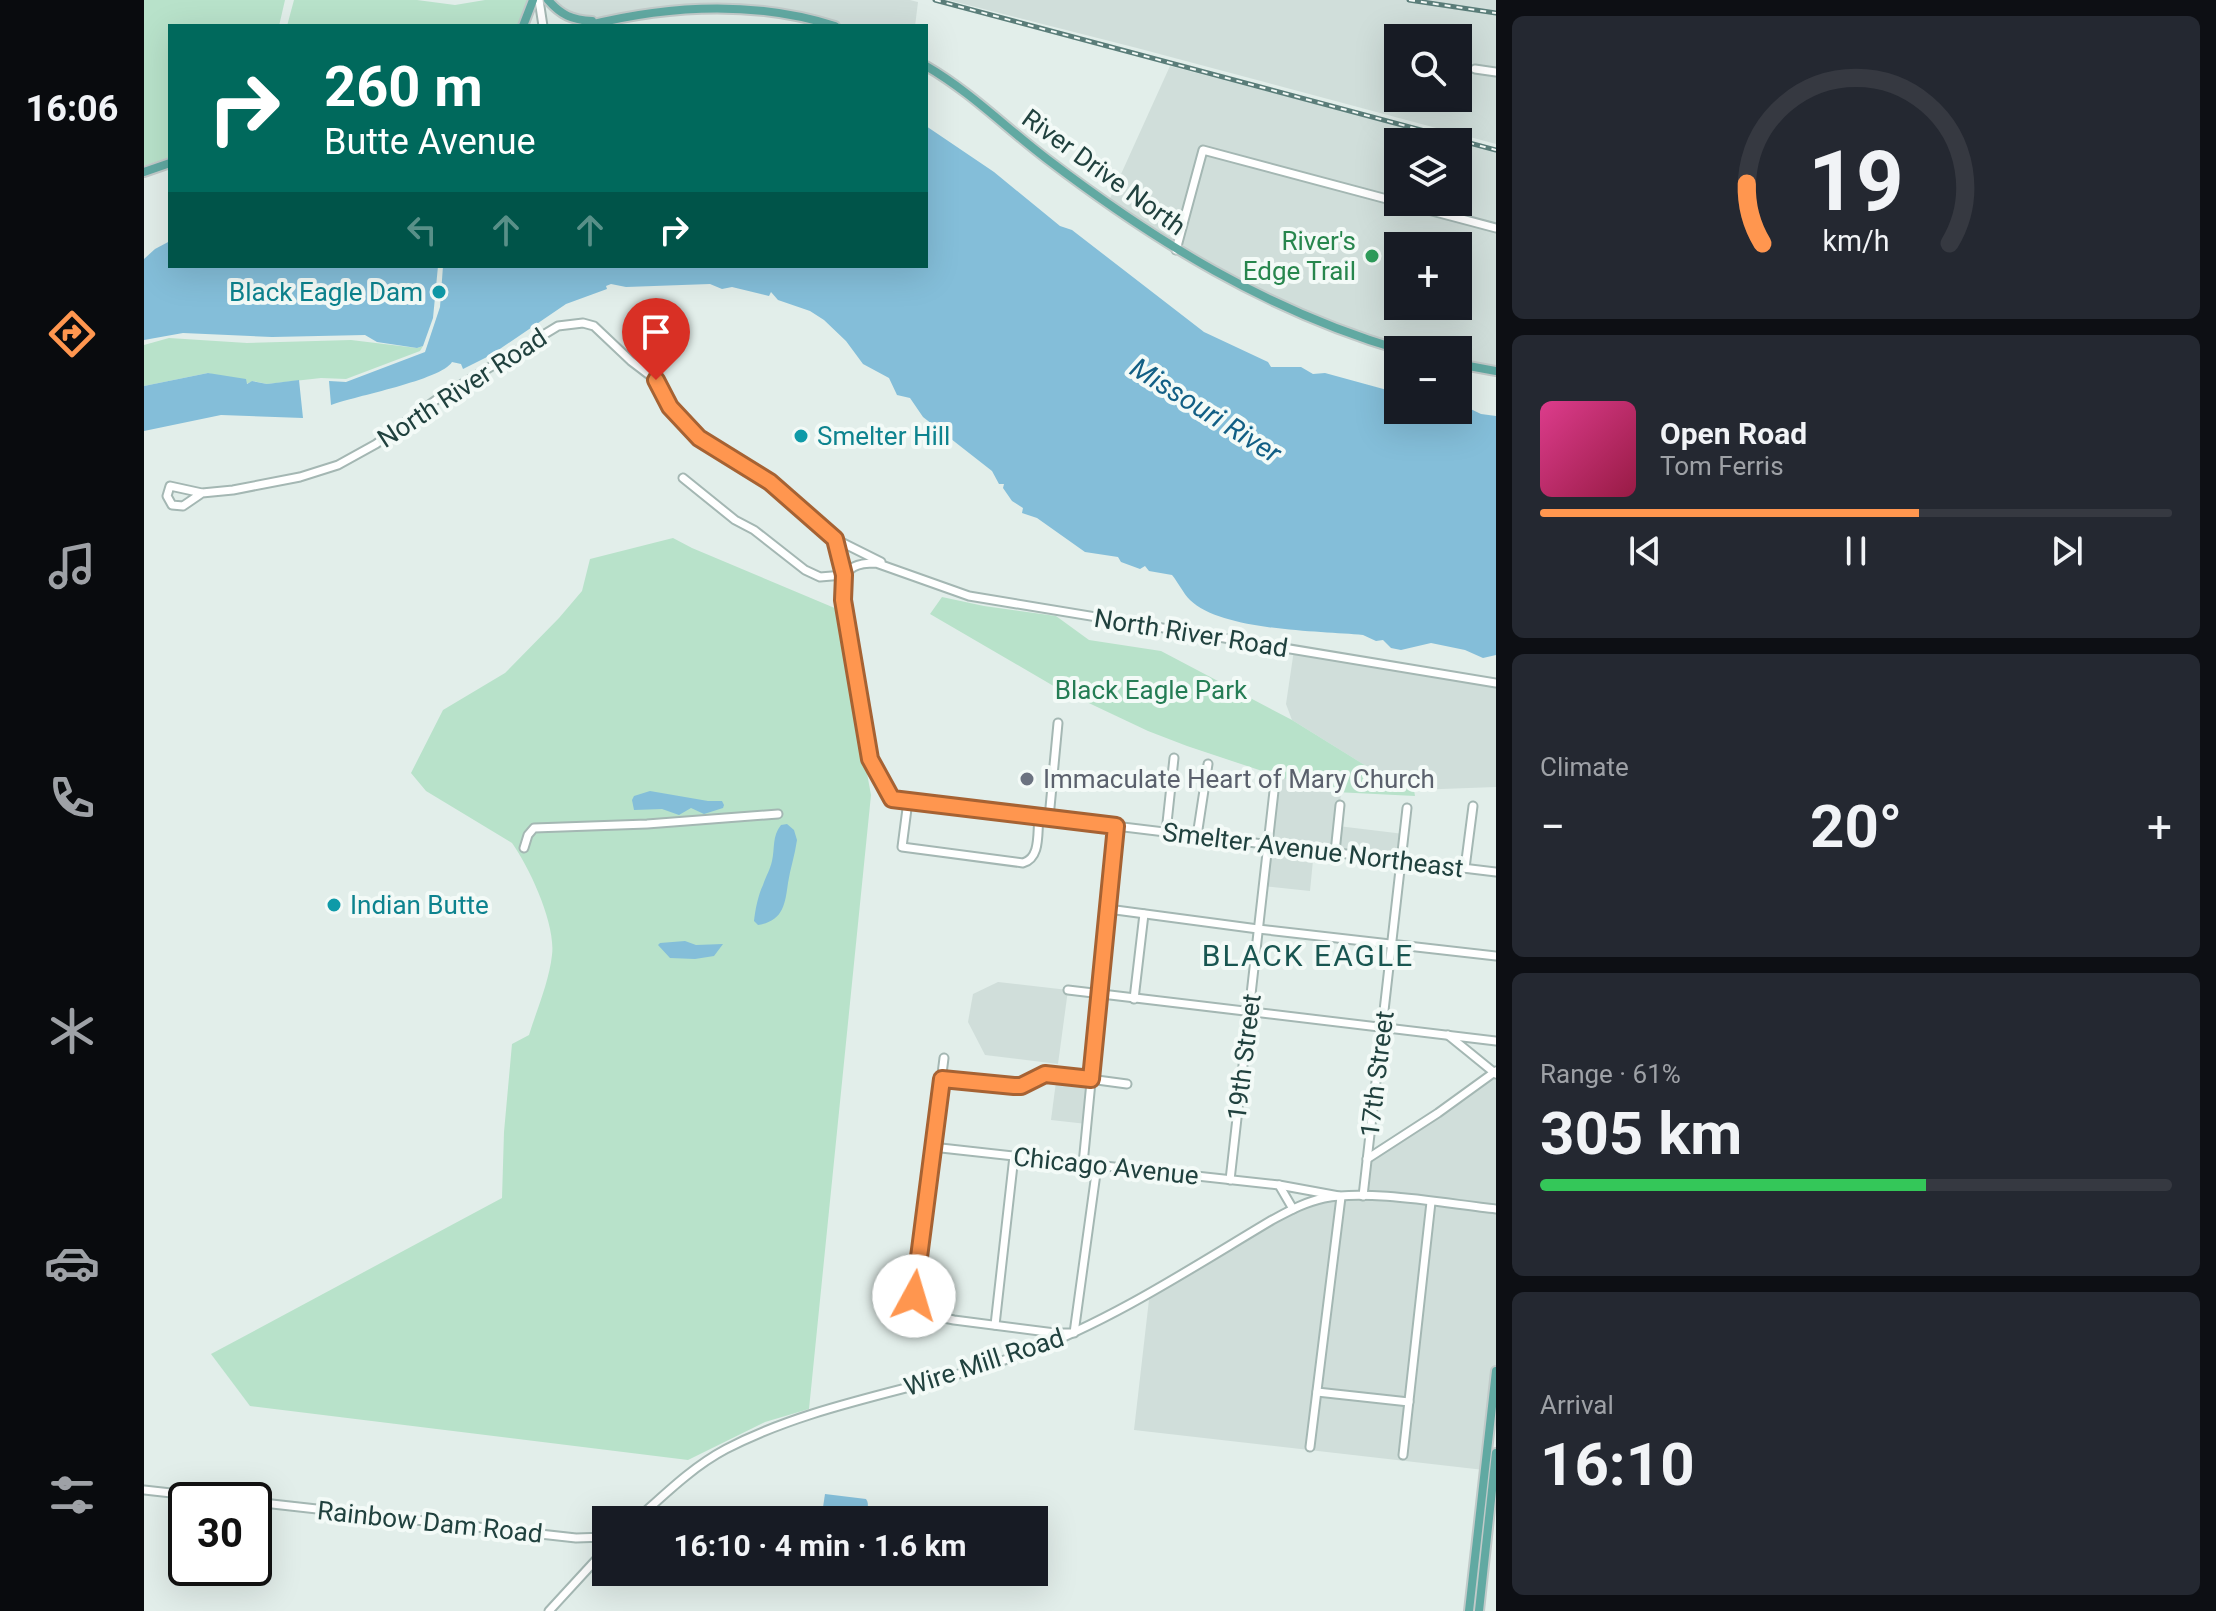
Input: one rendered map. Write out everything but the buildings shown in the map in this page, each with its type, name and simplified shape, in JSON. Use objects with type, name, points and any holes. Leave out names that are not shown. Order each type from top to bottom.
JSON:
[{"type":"main road","points":[[524,24],[536,0]]},
{"type":"main road","points":[[548,0],[574,20],[601,22]]},
{"type":"main road","points":[[593,24],[660,11],[714,7],[797,16],[827,24]]},
{"type":"main road","name":"River Drive North","points":[[928,67],[960,87],[1043,156],[1125,218],[1176,250],[1269,299],[1384,344]]},
{"type":"main road","points":[[144,172],[168,164]]},
{"type":"main road","points":[[1472,367],[1496,371]]},
{"type":"main road","points":[[1469,1611],[1496,1371]]},
{"type":"main road","points":[[1479,1611],[1496,1453]]},
{"type":"street","points":[[536,0],[542,24]]},
{"type":"street","points":[[1475,69],[1496,72]]},
{"type":"street","points":[[1176,250],[1203,150],[1384,198]]},
{"type":"street","points":[[1451,216],[1496,228]]},
{"type":"street","name":"North River Road","points":[[202,493],[183,506],[172,505],[167,496],[170,486],[202,493],[267,484],[338,465],[376,444],[436,400],[558,326],[583,323],[594,326],[656,380],[670,407],[699,438],[770,482],[835,539],[927,583],[969,596],[1496,683]]},
{"type":"street","name":"North River Road","points":[[683,478],[735,520],[754,530],[805,570],[820,577],[831,578],[862,563],[891,567]]},
{"type":"street","points":[[835,539],[846,571]]},
{"type":"street","name":"Smelter Avenue Northeast","points":[[846,571],[843,600],[870,759],[892,799],[1496,872]]},
{"type":"street","points":[[1049,818],[1058,723]]},
{"type":"street","points":[[1166,832],[1174,758]]},
{"type":"street","points":[[1197,836],[1208,764]]},
{"type":"street","name":"19th Street","points":[[1230,1180],[1274,791]]},
{"type":"street","points":[[908,801],[902,847],[1023,863],[1035,855],[1039,817]]},
{"type":"street","points":[[1335,852],[1340,805]]},
{"type":"street","points":[[1465,868],[1473,806]]},
{"type":"street","name":"17th Street","points":[[1363,1196],[1407,808]]},
{"type":"street","points":[[524,848],[534,828],[662,824],[778,814]]},
{"type":"street","points":[[1083,1164],[1116,826]]},
{"type":"street","points":[[1108,909],[1496,956]]},
{"type":"street","points":[[1134,999],[1144,914]]},
{"type":"street","points":[[1068,990],[1496,1041]]},
{"type":"street","points":[[1367,1159],[1495,1073],[1447,1034]]},
{"type":"street","points":[[944,1058],[914,1296],[915,1306],[923,1316],[1074,1333],[1097,1166]]},
{"type":"street","points":[[942,1079],[1021,1086],[1045,1074],[1127,1084]]},
{"type":"street","name":"Chicago Avenue","points":[[932,1147],[1279,1185],[1337,1197]]},
{"type":"street","points":[[995,1325],[1014,1156]]},
{"type":"street","points":[[1279,1185],[1293,1209]]},
{"type":"street","points":[[1310,1447],[1337,1197],[1363,1196],[1496,1209]]},
{"type":"street","name":"Wire Mill Road","points":[[652,1506],[688,1474],[725,1450],[777,1426],[1024,1354],[1074,1333],[1293,1209],[1337,1197]]},
{"type":"street","points":[[1403,1455],[1431,1202]]},
{"type":"street","points":[[1317,1392],[1409,1402]]},
{"type":"street","points":[[144,1490],[168,1493]]},
{"type":"street","name":"Rainbow Dam Road","points":[[272,1504],[592,1537]]},
{"type":"street","points":[[549,1611],[592,1564]]},
{"type":"shaded area","points":[[548,0],[918,2],[915,24],[822,24],[714,7],[601,22],[574,20]]},
{"type":"shaded area","points":[[948,0],[1496,0],[1496,144],[1472,138],[1472,128],[1436,128]]},
{"type":"shaded area","points":[[1170,66],[1408,128],[1384,128],[1384,216],[1472,216],[1472,145],[1496,151],[1496,370],[1472,366],[1472,336],[1384,336],[1384,343],[1246,288],[1107,205]]},
{"type":"shaded area","points":[[1294,650],[1496,683],[1496,787],[1414,790],[1392,782],[1292,720],[1286,704]]},
{"type":"shaded area","points":[[1276,775],[1341,792],[1338,826],[1404,834],[1401,860],[1314,850],[1310,891],[1263,886]]},
{"type":"shaded area","points":[[998,982],[1068,990],[1058,1064],[985,1055],[968,1022],[973,994]]},
{"type":"shaded area","points":[[1057,1074],[1091,1079],[1087,1124],[1051,1120]]},
{"type":"shaded area","points":[[1496,1074],[1496,1371],[1484,1470],[1134,1430],[1150,1291],[1293,1209],[1322,1199],[1363,1196],[1367,1159]]},
{"type":"green space","points":[[144,0],[285,0],[279,24],[168,24],[168,158],[144,166]]},
{"type":"green space","points":[[294,0],[417,0],[455,5],[485,0],[529,0],[519,24],[288,24]]},
{"type":"green space","points":[[169,338],[247,343],[351,340],[417,348],[423,346],[420,351],[346,379],[321,378],[267,384],[253,381],[246,384],[208,373],[144,386],[144,345]]},
{"type":"green space","points":[[673,538],[837,609],[871,795],[809,1409],[765,1422],[688,1460],[250,1406],[211,1354],[502,1198],[512,1044],[529,1035],[552,955],[550,928],[534,882],[512,843],[426,791],[411,773],[443,710],[505,673],[559,618],[582,591],[590,559]]},
{"type":"green space","name":"Black Eagle Park","points":[[942,597],[1056,616],[1089,640],[1161,651],[1292,720],[1392,782],[1414,790],[1415,796],[1335,792],[1283,778],[1148,731],[1057,688],[930,614]]},
{"type":"water","name":"Missouri River","points":[[928,127],[994,172],[1060,226],[1072,230],[1204,332],[1268,362],[1271,367],[1301,367],[1313,374],[1325,373],[1384,389],[1384,424],[1472,424],[1472,410],[1496,416],[1496,655],[1483,658],[1465,650],[1431,643],[1401,650],[1391,648],[1383,640],[1376,641],[1363,635],[1247,624],[1205,610],[1190,600],[1172,575],[1149,571],[1145,566],[1140,569],[1121,562],[1118,557],[1085,552],[1037,518],[1022,513],[1023,508],[1012,501],[1003,488],[1004,484],[999,484],[992,471],[923,417],[910,398],[897,395],[889,378],[863,364],[846,341],[824,320],[810,311],[778,300],[771,292],[769,296],[732,287],[722,289],[710,284],[626,287],[611,284],[606,286],[607,289],[566,304],[491,355],[463,369],[461,364],[452,362],[432,375],[331,405],[329,381],[346,382],[425,352],[440,307],[443,268],[928,268]]},
{"type":"water","points":[[168,242],[168,268],[438,268],[433,318],[423,346],[417,348],[377,342],[365,335],[272,337],[183,333],[144,340],[144,259]]},
{"type":"water","points":[[208,373],[246,379],[247,384],[252,381],[267,384],[299,380],[303,418],[221,415],[144,431],[144,386]]},
{"type":"water","points":[[650,791],[722,801],[724,805],[704,814],[691,808],[679,815],[662,809],[634,810],[634,796]]},
{"type":"water","points":[[787,824],[794,830],[797,840],[784,905],[773,920],[758,925],[754,921],[756,908],[771,864],[776,833],[781,825]]},
{"type":"water","points":[[685,941],[696,945],[723,944],[714,956],[695,959],[670,958],[658,945]]},
{"type":"water","points":[[825,1494],[866,1499],[868,1506],[823,1506]]},
{"type":"railway","points":[[935,0],[1496,150]]},
{"type":"railway","points":[[1409,0],[1496,13]]},
{"type":"place","name":"River's Edge Trail","points":[[1372,256]]},
{"type":"place","name":"Black Eagle Dam","points":[[439,292]]},
{"type":"place","name":"Smelter Hill","points":[[801,436]]},
{"type":"place","name":"Immaculate Heart of Mary Church","points":[[1027,779]]},
{"type":"place","name":"Indian Butte","points":[[334,905]]},
{"type":"district","name":"BLACK EAGLE","points":[[1308,956]]},
{"type":"route","points":[[656,380],[670,407],[699,438],[770,482],[835,539],[844,575],[843,600],[870,759],[892,799],[1116,826],[1091,1079],[1045,1074],[1021,1086],[1014,1086],[942,1079],[914,1296]]}]
